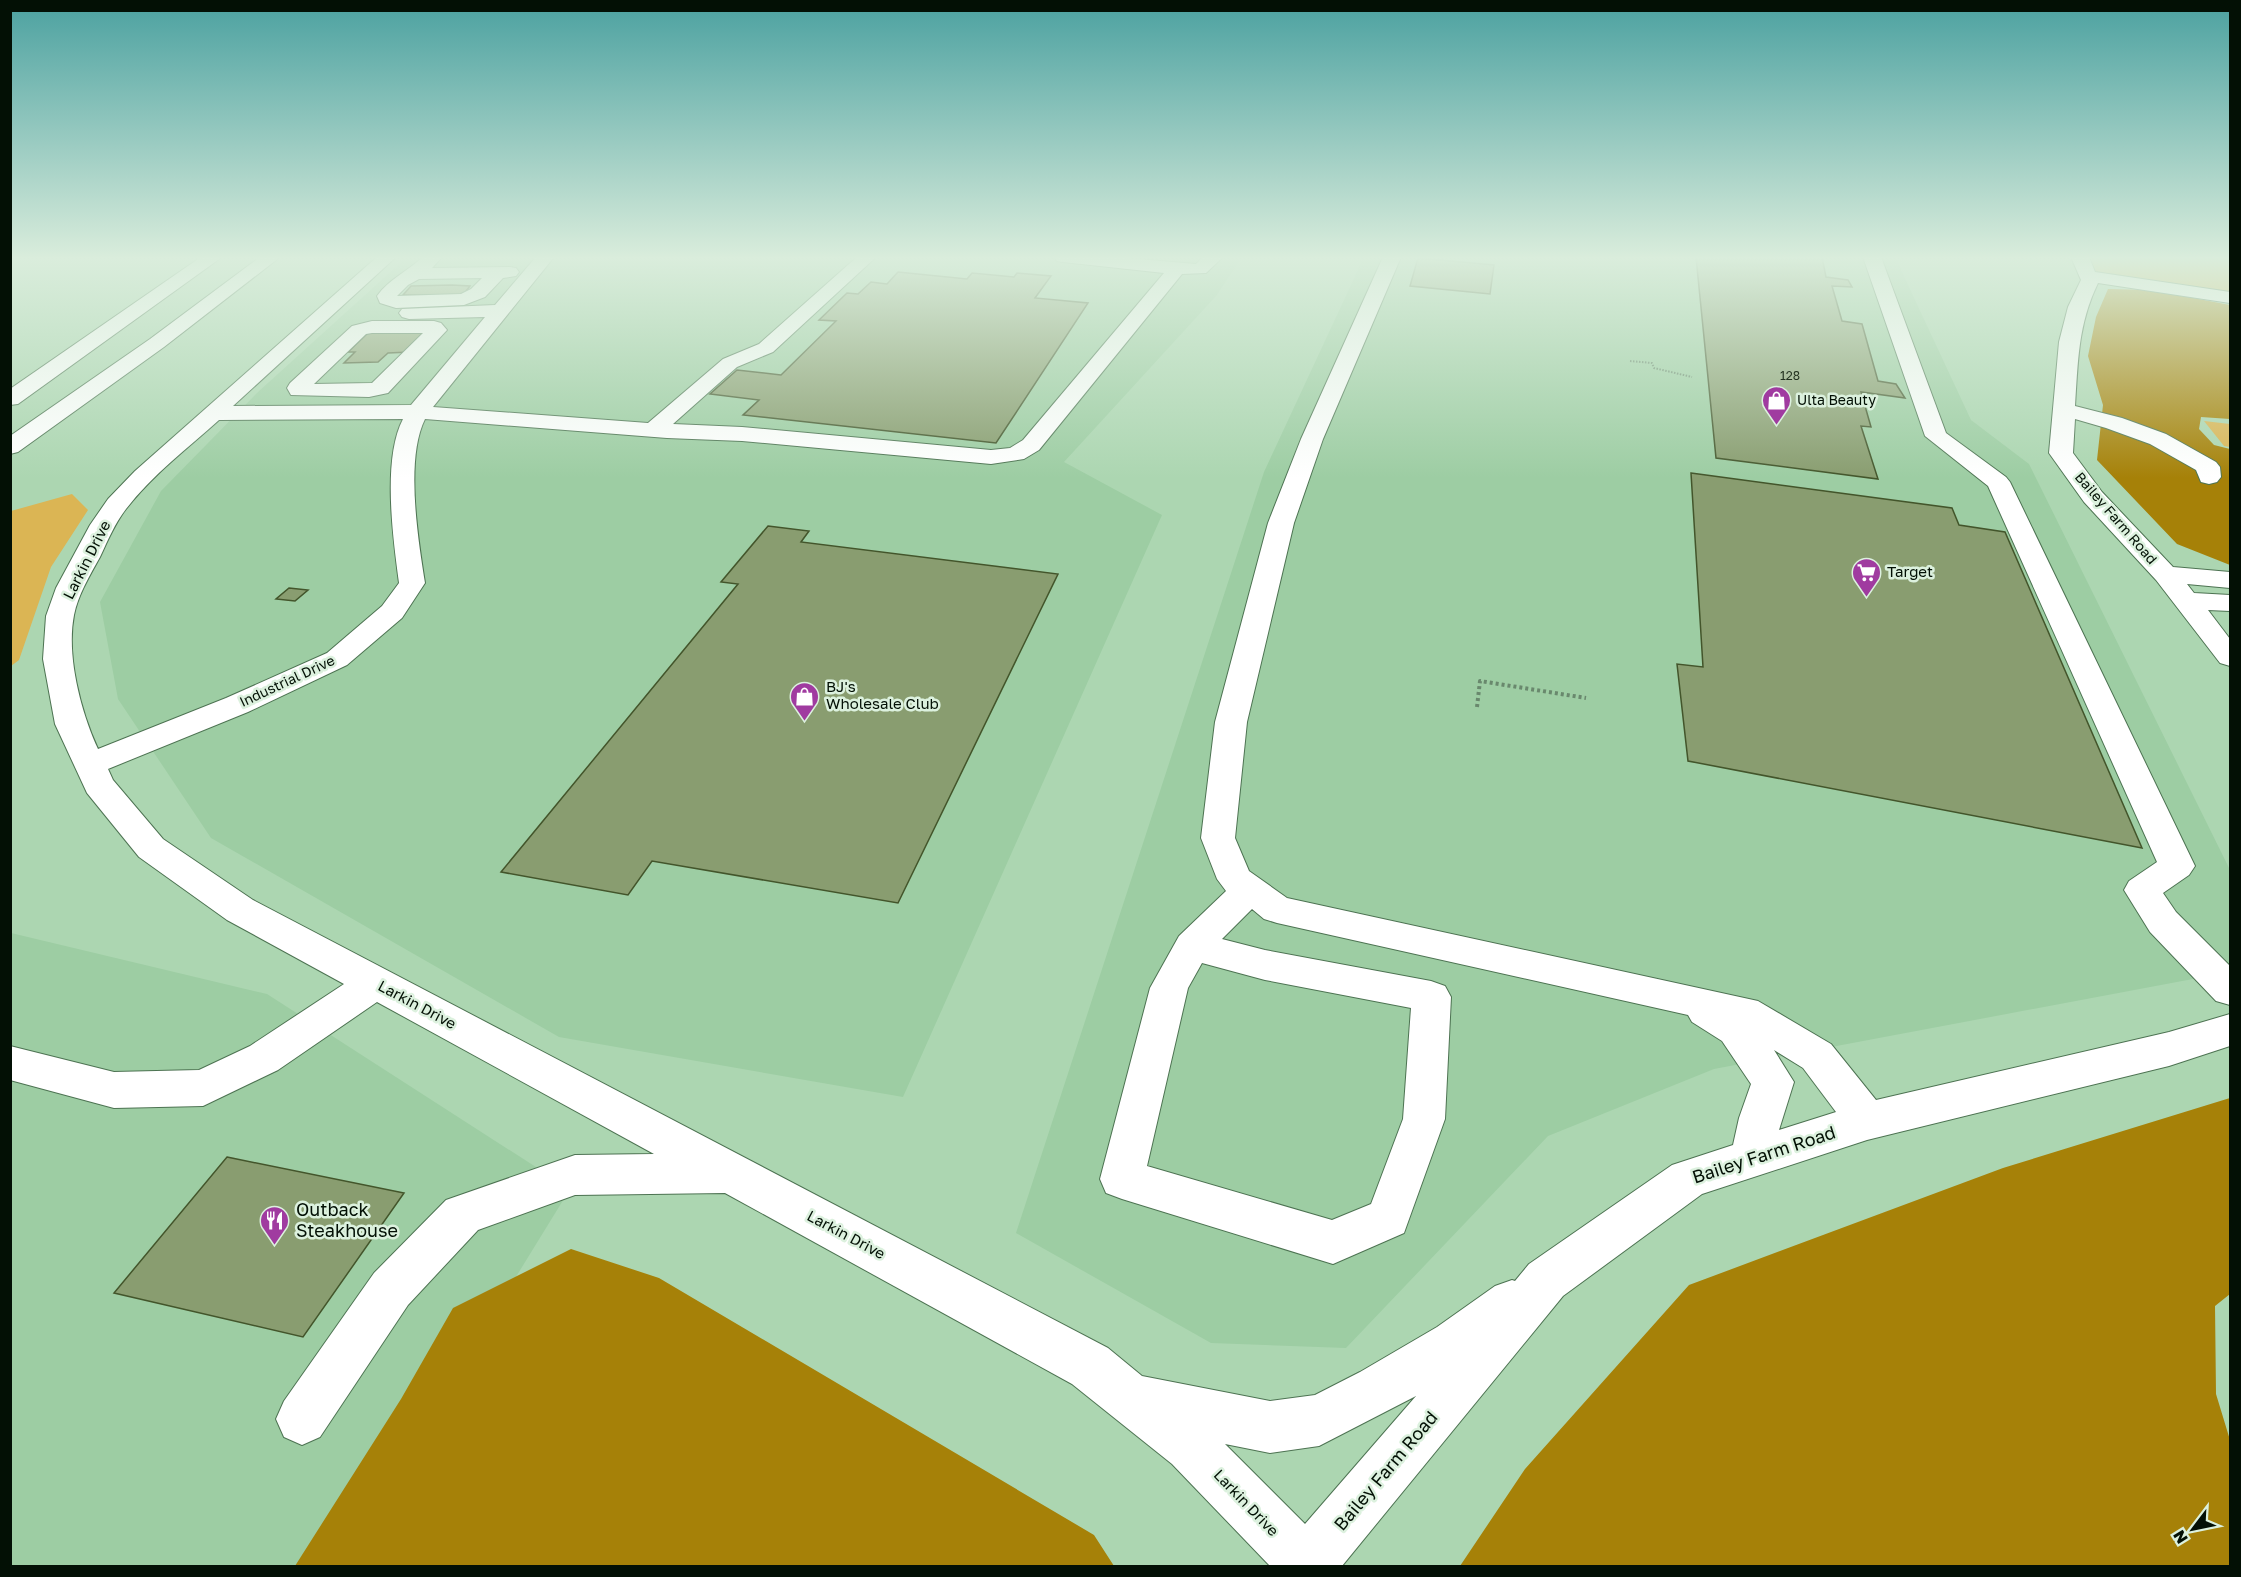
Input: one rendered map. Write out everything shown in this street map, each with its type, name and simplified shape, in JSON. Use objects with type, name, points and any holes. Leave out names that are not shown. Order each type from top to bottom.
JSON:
[{"type":"main road","points":[[10,398],[94,331]]},
{"type":"main road","points":[[10,398],[107,331]]},
{"type":"main road","points":[[10,447],[173,331]]},
{"type":"main road","name":"Larkin Drive","points":[[320,331],[212,413],[143,476],[117,504],[103,525],[70,588],[60,616],[58,659],[71,724],[99,785],[151,848],[240,910],[1090,1366],[1190,1446],[1307,1566]]},
{"type":"main road","points":[[360,331],[317,369],[298,390],[375,390],[401,367],[435,331]]},
{"type":"main road","name":"Industrial Drive","points":[[90,765],[237,705],[337,659],[392,612],[412,583],[403,495],[406,434],[417,412],[485,331]]},
{"type":"main road","points":[[653,430],[730,363],[766,348],[785,331]]},
{"type":"main road","points":[[212,413],[417,412],[653,430],[742,434],[991,457],[1016,454],[1031,445],[1126,331]]},
{"type":"main road","points":[[1360,331],[1312,439],[1281,523],[1231,722],[1218,838],[1235,879],[1277,909],[1744,1012],[1817,1056],[1867,1121]]},
{"type":"main road","points":[[1898,331],[1936,436],[1998,482],[2177,866],[2142,890],[2163,922],[2230,990]]},
{"type":"main road","name":"Bailey Farm Road","points":[[2072,331],[2061,453],[2093,497],[2165,574],[2230,657]]},
{"type":"main road","points":[[317,369],[349,368]]},
{"type":"main road","points":[[370,368],[453,368]]},
{"type":"main road","points":[[2064,410],[2114,423],[2158,439],[2208,466],[2209,477]]},
{"type":"main road","points":[[83,562],[103,555],[162,480],[212,434],[249,423],[316,413]]},
{"type":"main road","points":[[2165,574],[2230,580]]},
{"type":"main road","points":[[2186,601],[2230,603]]},
{"type":"main road","points":[[1192,946],[1264,965],[1431,996],[1424,1119],[1388,1218],[1333,1242],[1122,1179],[1169,988],[1192,946],[1250,889]]},
{"type":"main road","points":[[10,1063],[114,1090],[203,1088],[264,1058],[376,982]]},
{"type":"main road","points":[[1684,998],[1736,1029],[1773,1082],[1760,1118],[1752,1158]]},
{"type":"main road","name":"Bailey Farm Road","points":[[1307,1566],[1546,1280],[1688,1179],[1867,1121],[2169,1049],[2230,1030]]},
{"type":"main road","points":[[302,1419],[391,1289],[462,1215],[574,1175],[731,1173]]},
{"type":"main road","points":[[1132,1399],[1270,1427],[1319,1420],[1378,1390],[1454,1344],[1546,1280]]},
{"type":"path","points":[[1630,361],[1652,363],[1654,368],[1692,377]]},
{"type":"path","points":[[1477,707],[1480,681],[1586,698]]},
{"type":"shaded area","points":[[326,331],[1184,331],[1064,462],[1162,515],[903,1097],[559,1037],[211,838],[118,699],[100,602],[161,491],[258,392]]},
{"type":"shaded area","points":[[1330,331],[1929,331],[1971,420],[2029,464],[2230,870],[2230,972],[1714,1069],[1548,1136],[1346,1348],[1211,1343],[1016,1233],[1264,472]]},
{"type":"shaded area","points":[[2093,331],[2230,331],[2230,419],[2201,417],[2199,429],[2214,445],[2230,449],[2230,565],[2177,544],[2097,460],[2103,405],[2088,356]]},
{"type":"shaded area","points":[[2204,421],[2230,424],[2230,447],[2224,446]]},
{"type":"shaded area","points":[[72,494],[88,510],[51,567],[19,660],[11,666],[11,511]]},
{"type":"shaded area","points":[[11,933],[267,994],[570,1189],[338,1566],[11,1566]]},
{"type":"shaded area","points":[[2230,1098],[2230,1294],[2215,1306],[2216,1394],[2230,1440],[2230,1566],[1460,1566],[1525,1469],[1689,1285],[2003,1168]]},
{"type":"shaded area","points":[[571,1249],[659,1278],[1094,1535],[1114,1566],[295,1566],[401,1399],[453,1308]]},
{"type":"building","points":[[370,331],[430,331],[410,352],[388,353],[378,362],[344,363],[355,352],[348,352]]},
{"type":"building","points":[[826,331],[1070,331],[996,443],[743,415],[759,400],[710,394],[737,370],[781,375]]},
{"type":"building","points":[[1703,331],[1864,331],[1878,381],[1896,384],[1905,398],[1861,392],[1871,427],[1861,426],[1878,479],[1716,458]]},
{"type":"building","name":"Target","points":[[1691,473],[1952,508],[1959,525],[2005,532],[2142,848],[1688,761],[1677,664],[1703,667]]},
{"type":"building","name":"BJ's Wholesale Club","points":[[768,526],[809,531],[801,542],[1058,574],[898,903],[652,861],[628,895],[501,872],[738,584],[721,582]]},
{"type":"building","points":[[289,588],[308,590],[295,601],[276,599]]},
{"type":"building","points":[[227,1157],[404,1193],[303,1337],[114,1293]]},
{"type":"place","name":"Ulta Beauty","points":[[1776,426]]},
{"type":"place","name":"Target","points":[[1866,598]]},
{"type":"place","name":"BJ's Wholesale Club","points":[[805,722]]},
{"type":"place","name":"Outback Steakhouse","points":[[275,1246]]}]
